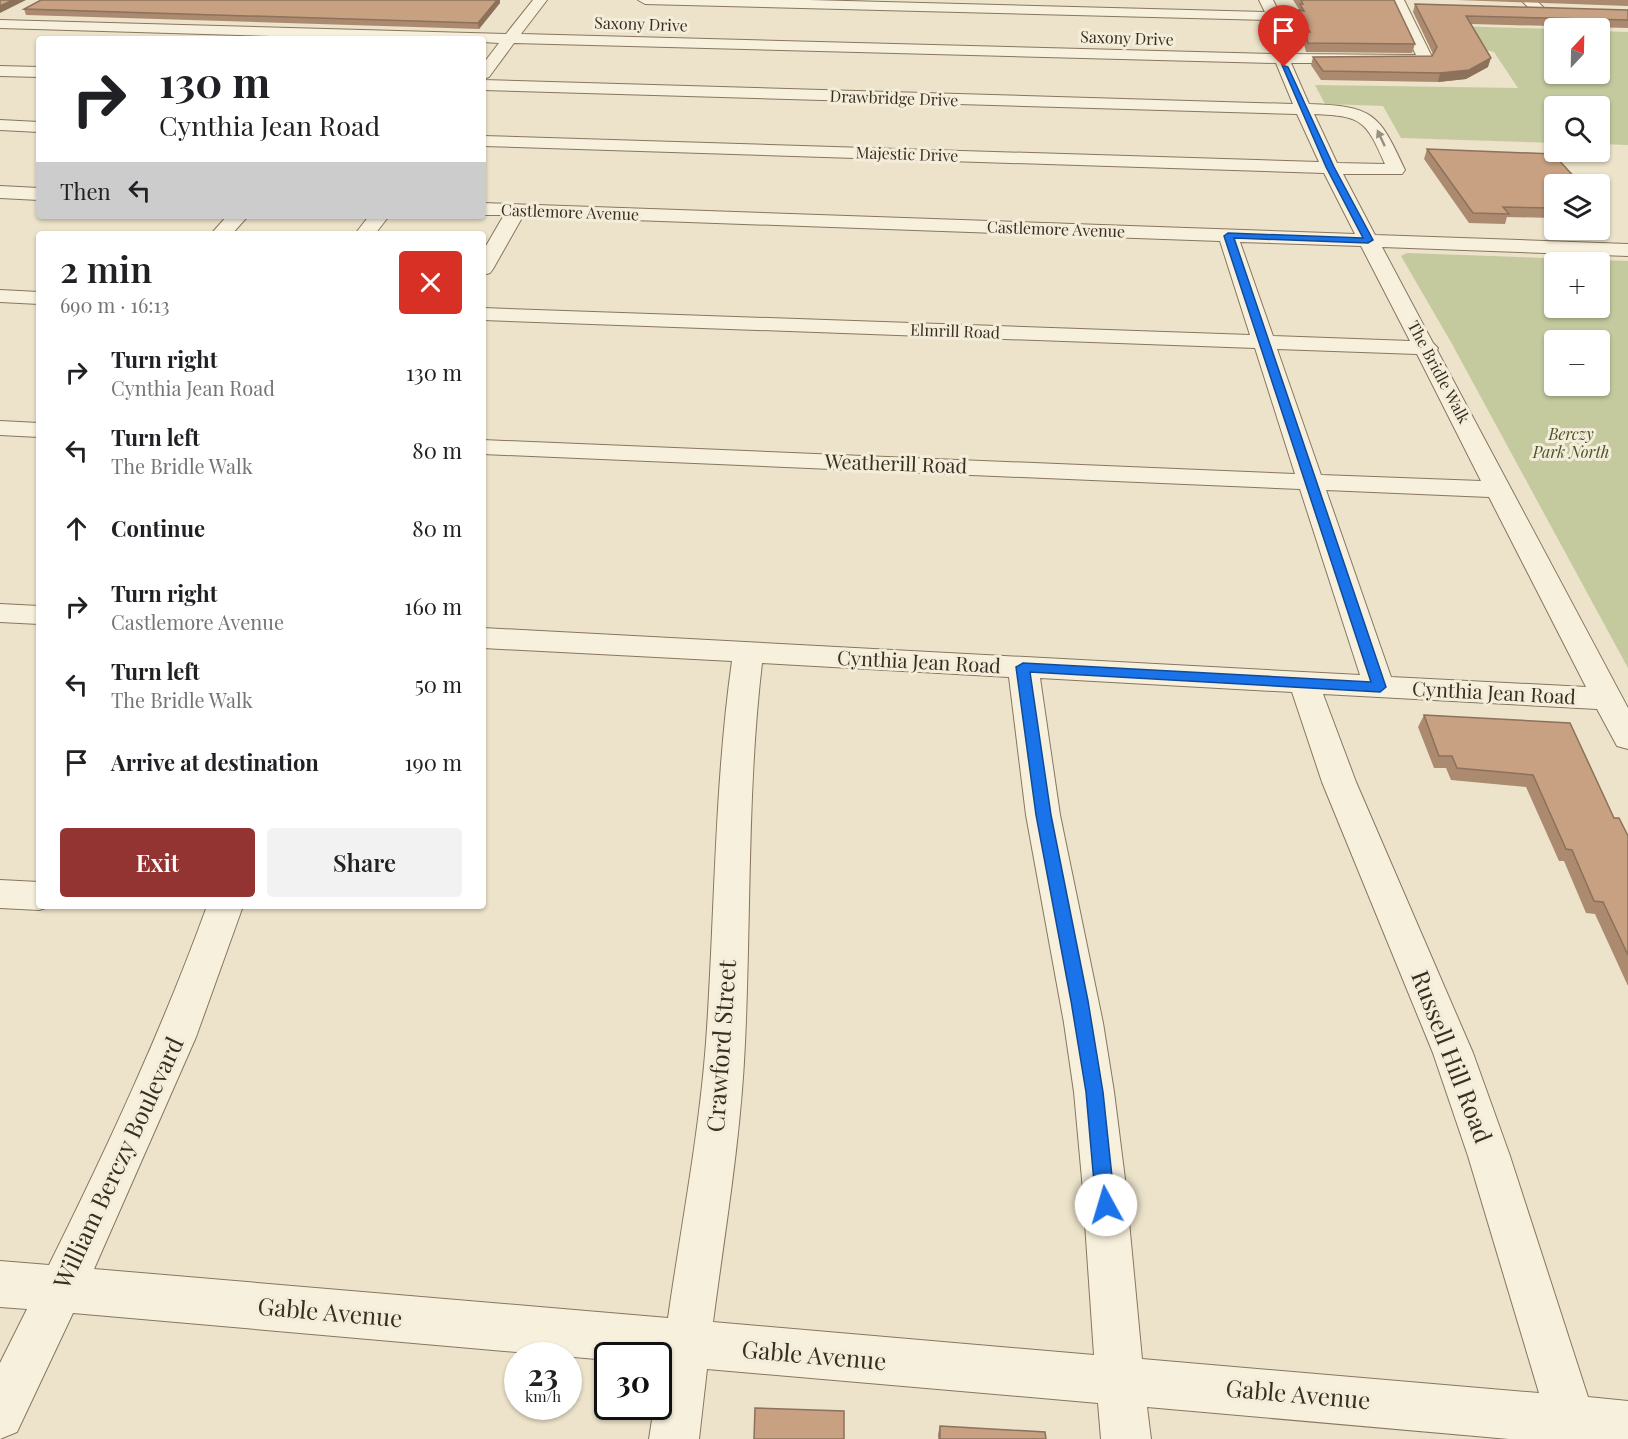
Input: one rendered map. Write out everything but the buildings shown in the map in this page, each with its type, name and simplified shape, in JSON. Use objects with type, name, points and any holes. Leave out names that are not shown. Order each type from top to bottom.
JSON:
[{"type":"street","points":[[486,70],[540,0]]},
{"type":"street","points":[[645,0],[1139,6],[1274,16]]},
{"type":"street","name":"The Bridle Walk","points":[[1266,0],[1274,16],[1282,59],[1330,167],[1427,348],[1628,738]]},
{"type":"street","name":"Saxony Drive","points":[[486,38],[1282,59],[1422,60],[1424,57],[1404,4]]},
{"type":"street","points":[[0,22],[21,10]]},
{"type":"street","name":"Saxony Drive","points":[[0,22],[420,36]]},
{"type":"street","points":[[0,71],[36,72]]},
{"type":"street","name":"Drawbridge Drive","points":[[486,86],[1344,111],[1369,118],[1373,122],[1401,177]]},
{"type":"street","points":[[0,125],[36,127]]},
{"type":"street","name":"Majestic Drive","points":[[486,141],[1330,167],[1401,177]]},
{"type":"street","points":[[0,192],[36,194]]},
{"type":"street","name":"Castlemore Avenue","points":[[486,209],[1628,249]]},
{"type":"street","points":[[486,264],[516,211]]},
{"type":"street","points":[[224,231],[235,219]]},
{"type":"street","points":[[367,231],[377,219]]},
{"type":"street","points":[[1228,236],[1380,687]]},
{"type":"street","points":[[0,296],[36,298]]},
{"type":"street","name":"Elmrill Road","points":[[486,314],[1427,348]]},
{"type":"street","points":[[0,428],[36,430]]},
{"type":"street","name":"Weatherill Road","points":[[486,447],[1310,482]]},
{"type":"street","points":[[1310,482],[1500,490]]},
{"type":"street","points":[[0,613],[36,615]]},
{"type":"street","name":"Cynthia Jean Road","points":[[486,638],[1607,699]]},
{"type":"street","name":"Crawford Street","points":[[675,1439],[686,1345],[722,1100],[736,754],[748,652]]},
{"type":"street","points":[[1023,667],[1043,815],[1094,1092],[1126,1439]]},
{"type":"street","name":"Russell Hill Road","points":[[1304,683],[1339,782],[1454,1053],[1575,1429]]},
{"type":"street","points":[[0,894],[36,896]]},
{"type":"street","name":"William Berczy Boulevard","points":[[0,1415],[159,1082],[189,1010],[224,909]]},
{"type":"street","name":"Gable Avenue","points":[[0,1284],[686,1345],[1119,1380],[1575,1429],[1628,1425]]},
{"type":"green space","points":[[1454,26],[1544,29],[1544,84],[1610,84],[1610,31],[1628,32],[1628,145],[1610,144],[1610,96],[1544,96],[1544,143],[1401,138],[1383,106],[1325,104],[1315,85],[1518,88],[1494,52],[1479,48]]},
{"type":"green space","name":"Berczy Park North","points":[[1407,253],[1544,258],[1544,318],[1610,318],[1610,260],[1628,261],[1628,668],[1452,344],[1401,256]]},
{"type":"route","points":[[1106,1205],[1094,1092],[1043,815],[1023,667],[1380,687],[1228,236],[1368,240],[1330,167],[1284,67]]}]
